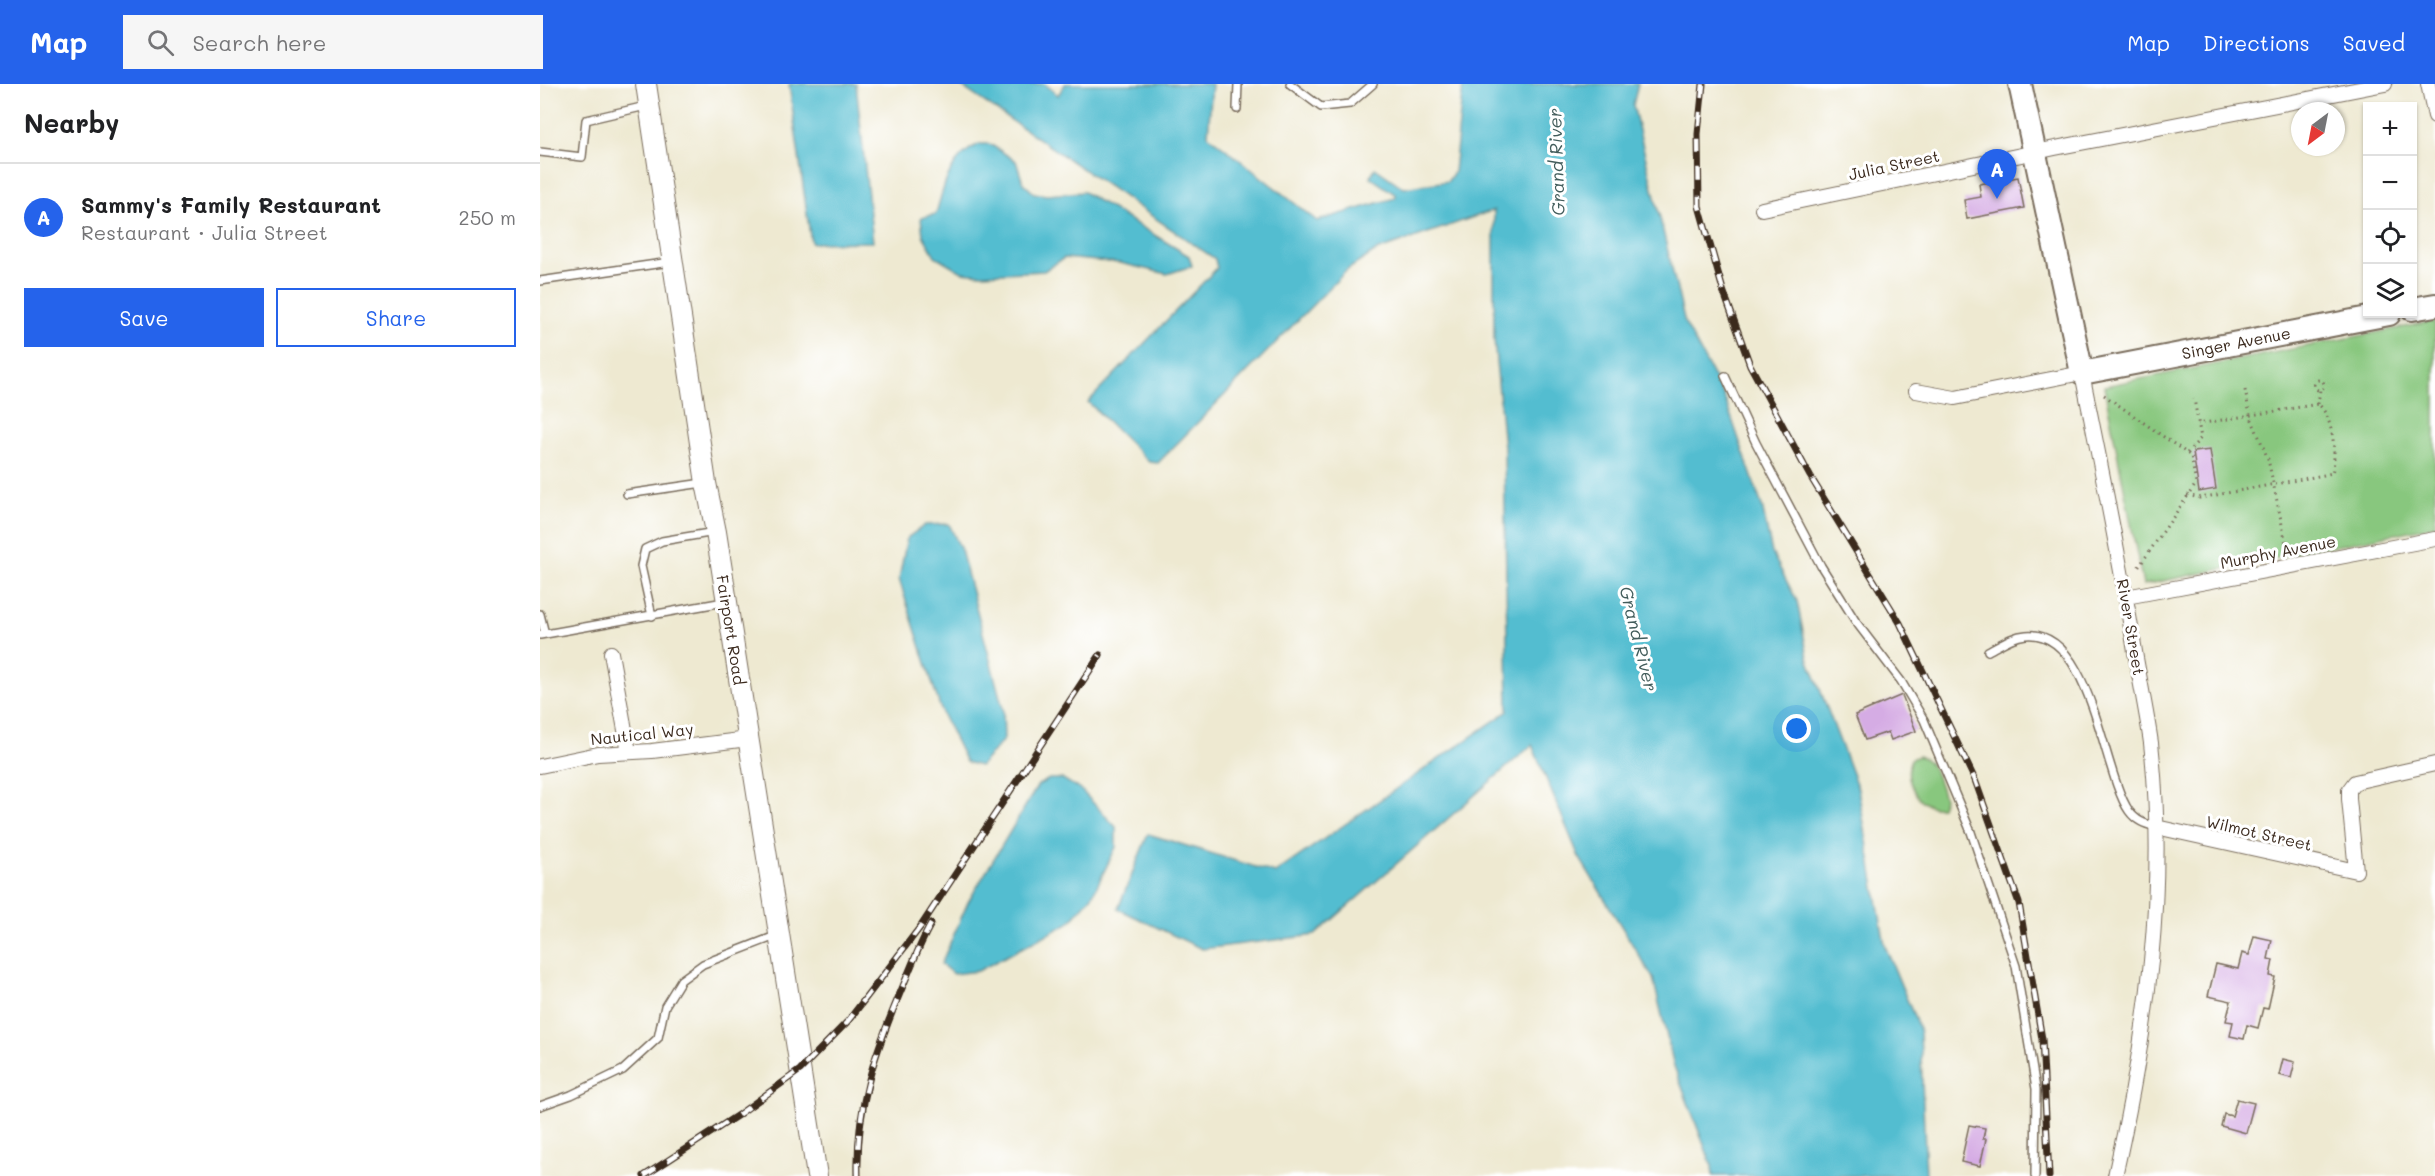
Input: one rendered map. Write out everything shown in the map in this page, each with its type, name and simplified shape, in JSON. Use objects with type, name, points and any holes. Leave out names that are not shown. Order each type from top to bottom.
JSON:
[{"type":"main road","name":"River Street","points":[[2020,84],[2082,372]]},
{"type":"main road","points":[[2417,308],[2435,305]]},
{"type":"main road","name":"Singer Avenue","points":[[2082,372],[2368,318]]},
{"type":"street","name":"Fairport Road","points":[[646,84],[706,483],[716,532],[817,1176]]},
{"type":"street","name":"Julia Street","points":[[1762,209],[2385,84]]},
{"type":"street","points":[[2428,84],[2435,116]]},
{"type":"street","points":[[1916,391],[1955,398],[2082,372]]},
{"type":"street","name":"River Street","points":[[2082,372],[2126,597],[2151,743],[2156,827],[2154,923],[2146,1018],[2115,1176]]},
{"type":"street","name":"Murphy Avenue","points":[[2126,597],[2435,539]]},
{"type":"street","points":[[611,653],[629,752]]},
{"type":"street","name":"Nautical Way","points":[[540,766],[598,754],[652,751],[748,739]]},
{"type":"street","name":"Wilmot Street","points":[[2156,827],[2356,871],[2349,790],[2355,782],[2435,764]]},
{"type":"lane","points":[[1237,109],[1239,84]]},
{"type":"lane","points":[[1290,84],[1321,107],[1350,104],[1373,84]]},
{"type":"lane","points":[[540,152],[582,157],[586,120],[649,105]]},
{"type":"lane","points":[[540,281],[672,262]]},
{"type":"lane","points":[[1725,376],[1756,443],[1821,566],[1856,622],[1901,681],[1924,720],[1971,832],[2016,966],[2036,1089],[2035,1176]]},
{"type":"lane","points":[[627,494],[706,483]]},
{"type":"lane","points":[[652,616],[641,566],[645,549],[662,541],[716,532]]},
{"type":"lane","points":[[540,614],[542,635],[727,602]]},
{"type":"lane","points":[[1988,651],[2012,639],[2034,635],[2055,644],[2066,655],[2077,673],[2101,731],[2123,800],[2138,820],[2156,827]]},
{"type":"lane","points":[[540,1106],[571,1095],[622,1070],[658,1038],[664,1006],[681,980],[704,964],[778,934]]},
{"type":"path","points":[[2245,390],[2250,415],[2268,459],[2290,566]]},
{"type":"path","points":[[2187,495],[2200,498],[2332,472],[2335,463],[2334,444],[2326,413],[2318,404],[2320,390]]},
{"type":"path","points":[[2104,395],[2191,456],[2196,484],[2138,568]]},
{"type":"path","points":[[2187,453],[2201,438],[2194,399]]},
{"type":"path","points":[[2198,424],[2318,404]]},
{"type":"green space","points":[[2435,321],[2435,526],[2143,585],[2104,386]]},
{"type":"green space","points":[[1918,756],[1929,762],[1936,773],[1944,798],[1941,807],[1925,804],[1910,783],[1911,759]]},
{"type":"water","points":[[789,84],[856,84],[873,242],[811,243]]},
{"type":"water","name":"Grand River","points":[[958,84],[1045,84],[1058,95],[1065,84],[1212,84],[1208,135],[1317,221],[1395,198],[1396,195],[1370,177],[1375,168],[1404,188],[1448,181],[1454,172],[1463,84],[1638,84],[1633,105],[1685,323],[1724,396],[1762,506],[1772,553],[1797,601],[1808,658],[1858,789],[1885,946],[1920,1031],[1926,1176],[1713,1176],[1712,1166],[1674,1066],[1653,978],[1579,857],[1532,745],[1315,935],[1202,949],[1118,909],[1148,834],[1275,873],[1508,711],[1504,447],[1494,339],[1494,210],[1376,251],[1347,270],[1158,463],[1149,462],[1088,402],[1217,268],[1215,259]]},
{"type":"water","points":[[979,144],[990,144],[1016,161],[1023,183],[1034,193],[1047,195],[1084,192],[1189,256],[1192,266],[1167,274],[1120,263],[1064,258],[1044,271],[981,274],[962,272],[935,256],[923,235],[921,218],[936,214],[949,173],[961,157]]},
{"type":"water","points":[[949,524],[961,550],[1003,709],[1004,739],[980,766],[966,762],[942,713],[899,579],[907,538],[925,525]]},
{"type":"water","points":[[1049,779],[1063,779],[1081,790],[1116,827],[1116,847],[1092,896],[1069,923],[978,971],[953,974],[941,964],[968,902],[1038,785]]},
{"type":"building","points":[[2018,177],[2024,208],[1967,219],[1964,200],[1981,197],[1979,184]]},
{"type":"building","points":[[2210,450],[2216,489],[2199,492],[2193,452]]},
{"type":"building","points":[[1902,695],[1916,731],[1891,740],[1888,732],[1865,740],[1855,715]]},
{"type":"building","points":[[2254,936],[2272,940],[2268,959],[2273,960],[2270,976],[2275,977],[2268,1009],[2263,1008],[2258,1028],[2247,1025],[2244,1039],[2230,1036],[2233,1022],[2226,1021],[2231,1001],[2208,996],[2216,964],[2238,969],[2242,953],[2249,955]]},
{"type":"building","points":[[2283,1059],[2295,1062],[2291,1078],[2279,1075]]},
{"type":"building","points":[[2237,1099],[2254,1103],[2246,1133],[2221,1126],[2224,1114],[2232,1116]]},
{"type":"building","points":[[1969,1125],[1985,1128],[1983,1139],[1986,1139],[1980,1166],[1961,1162]]},
{"type":"railway","points":[[1703,84],[1698,134],[1699,206],[1723,290],[1750,365],[1810,476],[1900,623],[1975,780],[2019,903],[2042,1039],[2049,1176]]},
{"type":"railway","points":[[644,1176],[738,1115],[800,1070],[848,1021],[921,926],[1100,655]]},
{"type":"railway","points":[[858,1176],[860,1125],[869,1079],[893,1010],[931,924]]},
{"type":"place","name":"Sammy's Family Restaurant","points":[[1997,199]]}]
